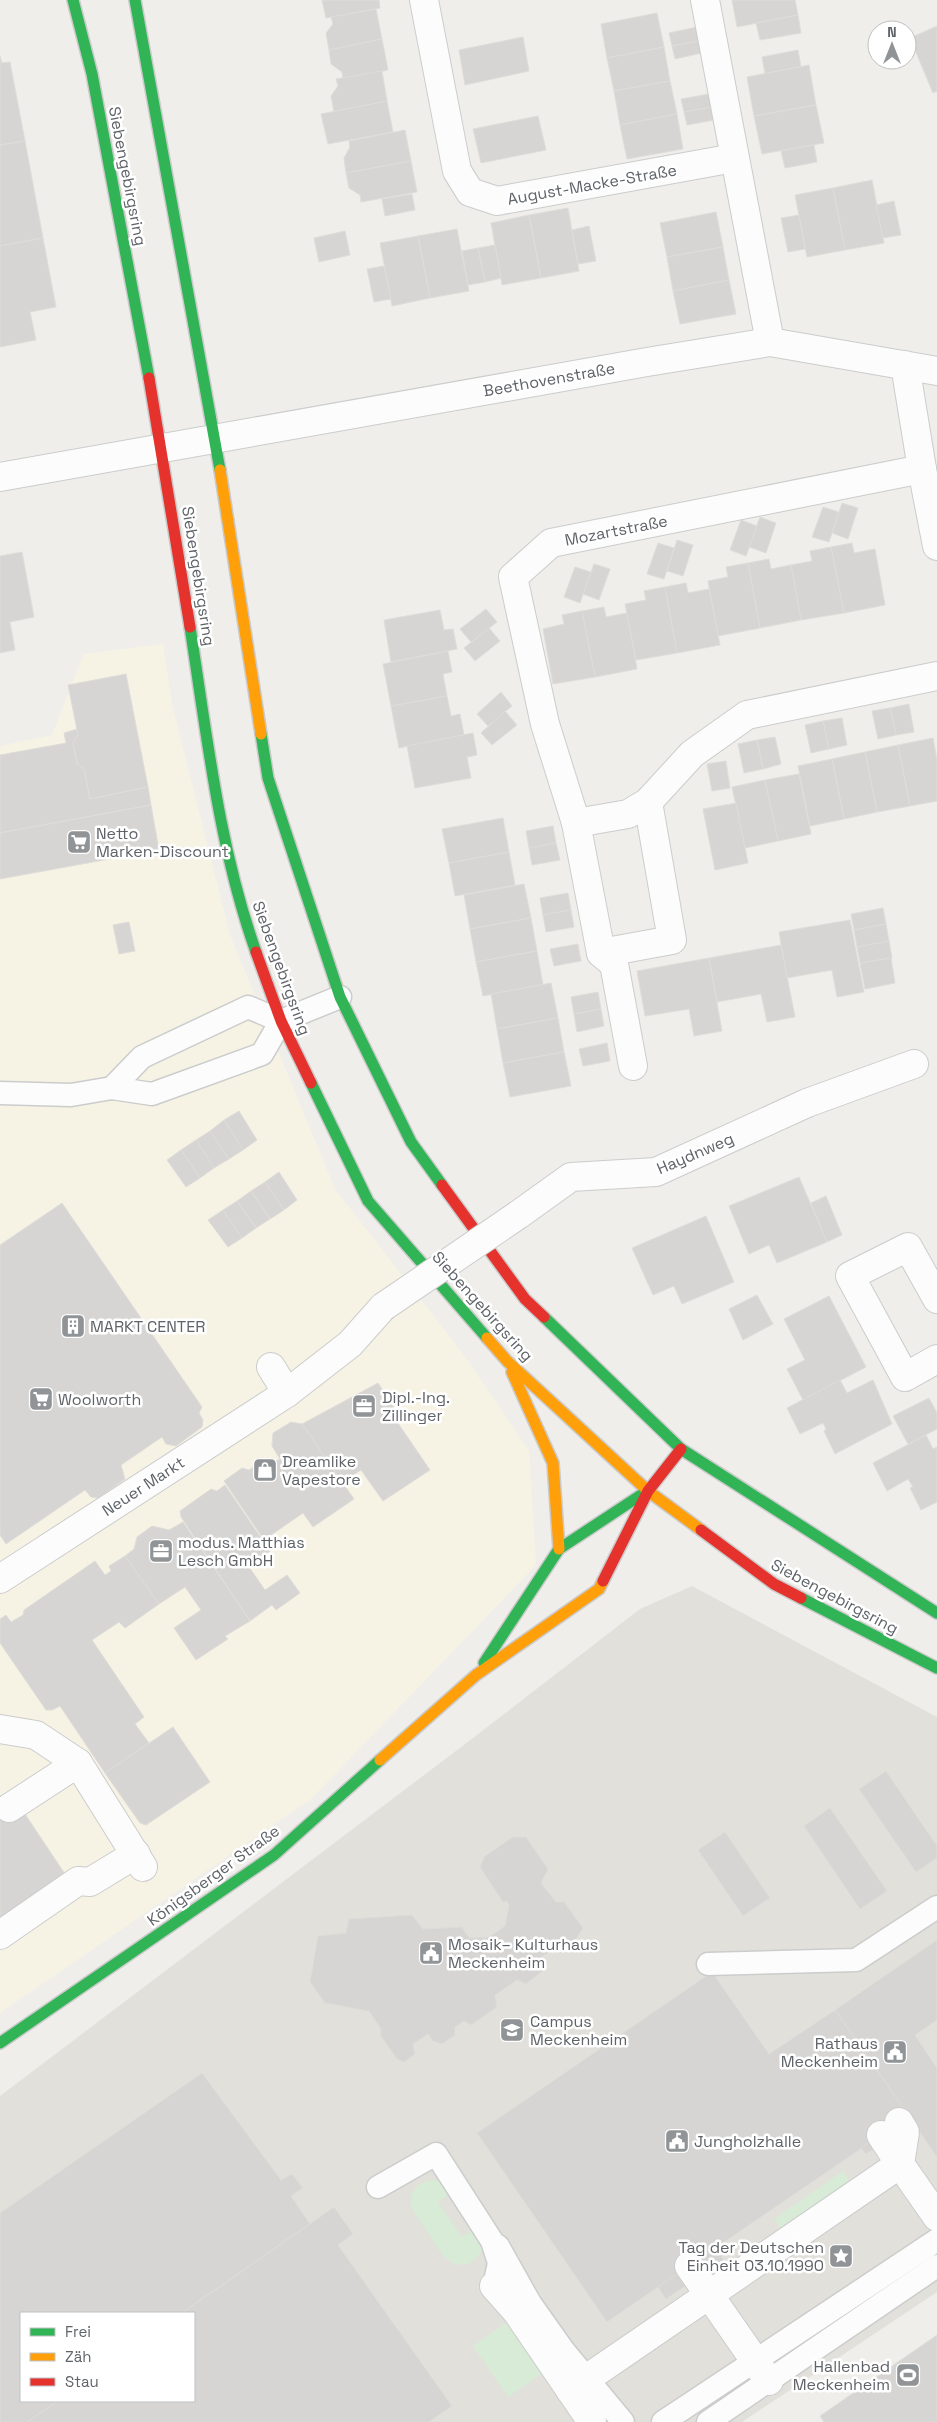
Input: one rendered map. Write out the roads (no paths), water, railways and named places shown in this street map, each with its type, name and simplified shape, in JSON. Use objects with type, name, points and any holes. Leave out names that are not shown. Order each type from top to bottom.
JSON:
[{"type":"street","name":"Siebengebirgsring","points":[[73,0],[92,74],[162,449],[218,808],[244,917],[280,1021],[368,1201],[507,1361],[648,1491],[774,1584],[937,1668]]},
{"type":"street","points":[[135,0],[215,439],[268,778],[340,997],[412,1142],[525,1298],[681,1450],[937,1613]]},
{"type":"street","name":"August-Macke-Straße","points":[[424,0],[457,171],[470,192],[497,201],[734,158]]},
{"type":"street","points":[[705,0],[770,342]]},
{"type":"street","name":"Beethovenstraße","points":[[0,477],[647,362],[770,342],[937,370]]},
{"type":"street","points":[[906,365],[922,470],[937,546]]},
{"type":"street","name":"Mozartstraße","points":[[633,1066],[614,964],[601,952],[576,823],[545,724],[514,577],[551,543],[922,470]]},
{"type":"street","points":[[576,823],[628,814],[648,802],[692,754],[747,715],[937,676]]},
{"type":"street","points":[[601,952],[672,940],[648,802]]},
{"type":"street","name":"Haydnweg","points":[[382,1307],[518,1215],[570,1177],[656,1172],[807,1103],[914,1064]]},
{"type":"street","points":[[937,1299],[908,1247],[850,1276],[905,1377],[937,1359]]},
{"type":"street","name":"Neuer Markt","points":[[0,1579],[286,1393],[350,1344],[382,1307]]},
{"type":"street","points":[[507,1361],[553,1463],[559,1549]]},
{"type":"street","points":[[271,1367],[286,1393]]},
{"type":"street","name":"Königsberger Straße","points":[[0,2043],[274,1855],[476,1675],[599,1589],[648,1491],[681,1450]]},
{"type":"street","name":"Königsberger Straße","points":[[476,1675],[559,1549],[648,1491]]},
{"type":"street","points":[[0,1729],[36,1735],[78,1763],[140,1861],[90,1882],[78,1881],[0,1936]]},
{"type":"street","points":[[9,1808],[78,1763]]},
{"type":"street","points":[[890,2128],[900,2164],[937,2216]]},
{"type":"street","points":[[579,2385],[900,2164]]},
{"type":"street","points":[[689,2266],[762,2371]]},
{"type":"street","points":[[494,2286],[579,2385],[592,2422]]},
{"type":"lane","points":[[0,1093],[71,1095],[112,1088],[152,1094],[262,1054],[280,1021],[340,997]]},
{"type":"lane","points":[[112,1088],[142,1057],[248,1008],[280,1021]]},
{"type":"lane","points":[[708,1964],[856,1960],[937,1907]]},
{"type":"lane","points":[[530,2303],[494,2286],[499,2263],[492,2241],[436,2154],[378,2187],[436,2150],[494,2239],[579,2385],[623,2422]]},
{"type":"lane","points":[[708,2422],[762,2371],[937,2240]]},
{"type":"lane","points":[[663,2422],[762,2371],[937,2266]]},
{"type":"place","name":"Netto Marken-Discount","points":[[79,842]]},
{"type":"place","name":"MARKT CENTER","points":[[73,1326]]},
{"type":"place","name":"Woolworth","points":[[41,1399]]},
{"type":"place","name":"Dipl.-Ing. Zillinger","points":[[364,1406]]},
{"type":"place","name":"Dreamlike Vapestore","points":[[265,1470]]},
{"type":"place","name":"modus. Matthias Lesch GmbH","points":[[161,1551]]},
{"type":"place","name":"Mosaik– Kulturhaus Meckenheim","points":[[431,1953]]},
{"type":"place","name":"Campus Meckenheim","points":[[512,2030]]},
{"type":"place","name":"Rathaus Meckenheim","points":[[895,2052]]},
{"type":"place","name":"Jungholzhalle","points":[[677,2141]]},
{"type":"place","name":"Tag der Deutschen Einheit 03.10.1990","points":[[841,2256]]},
{"type":"place","name":"Hallenbad Meckenheim","points":[[908,2375]]}]
